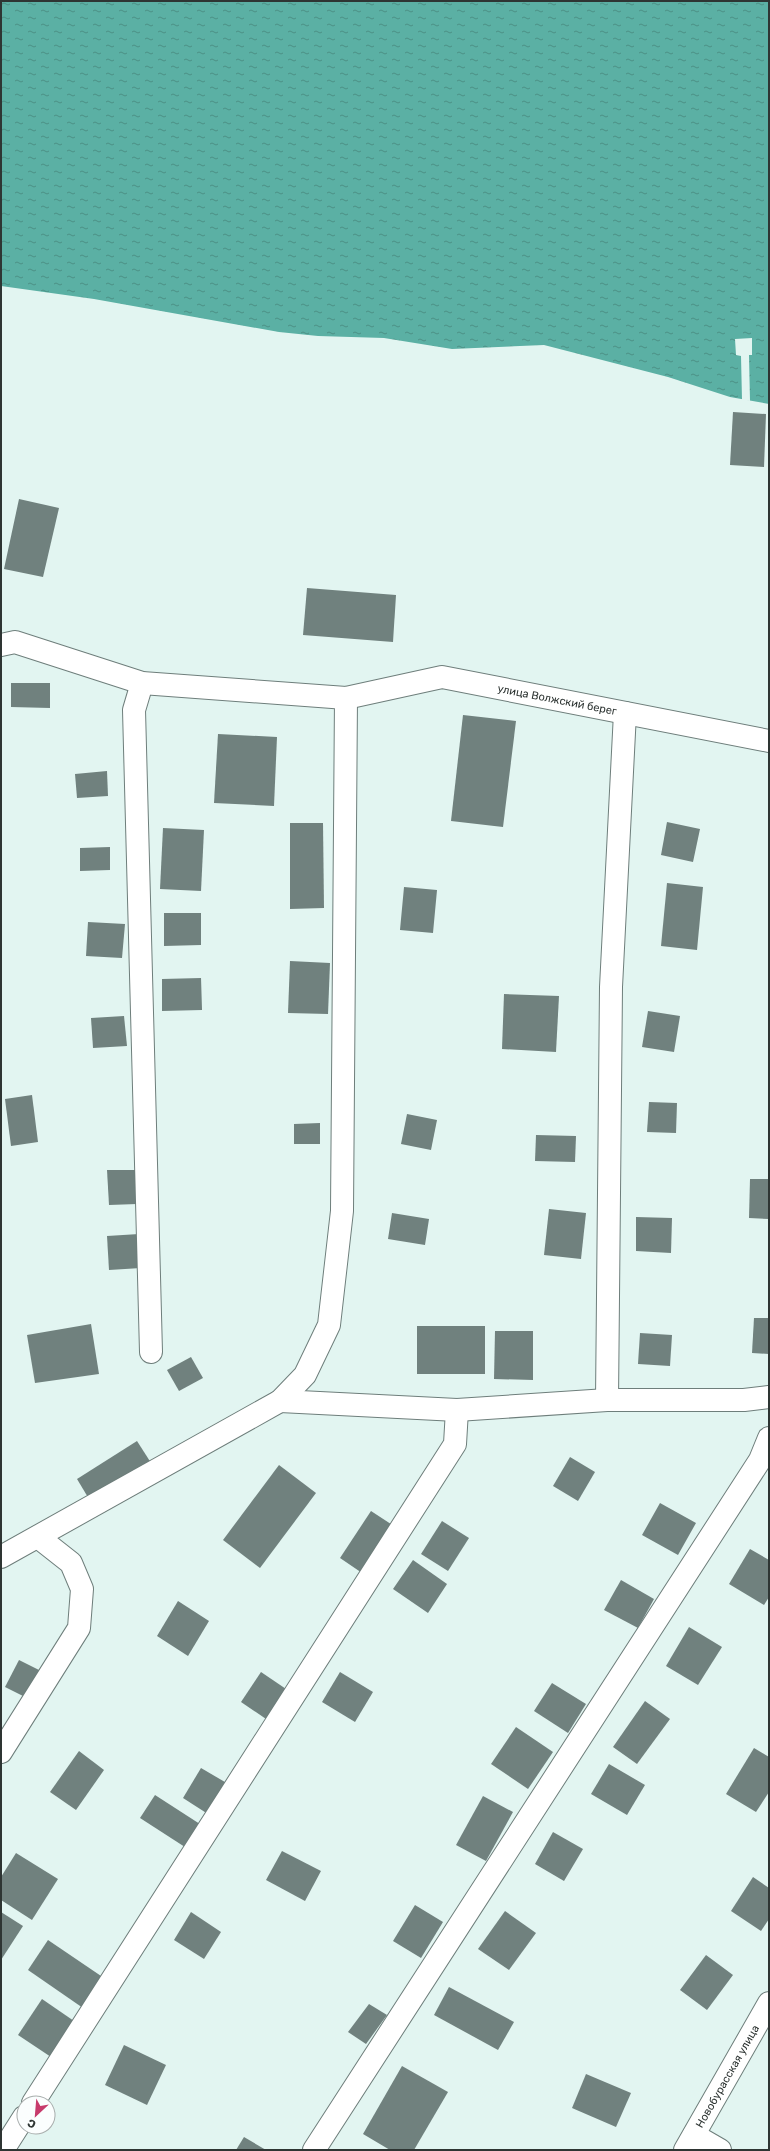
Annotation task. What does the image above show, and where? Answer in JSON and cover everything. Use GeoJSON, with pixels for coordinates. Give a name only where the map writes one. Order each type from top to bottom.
{"type":"FeatureCollection","features":[{"type":"Feature","properties":{"kind":"street","name":"улица Волжский берег"},"geometry":{"type":"LineString","coordinates":[[1,645],[15,642],[142,683],[346,698],[442,677],[769,741]]}},
{"type":"Feature","properties":{"kind":"street"},"geometry":{"type":"LineString","coordinates":[[142,683],[134,710],[151,1352]]}},
{"type":"Feature","properties":{"kind":"street"},"geometry":{"type":"LineString","coordinates":[[1,1557],[280,1401],[305,1376],[329,1325],[342,1211],[346,698]]}},
{"type":"Feature","properties":{"kind":"street"},"geometry":{"type":"LineString","coordinates":[[607,1400],[611,987],[625,713]]}},
{"type":"Feature","properties":{"kind":"street"},"geometry":{"type":"LineString","coordinates":[[280,1401],[457,1410],[607,1400],[744,1400],[769,1397]]}},
{"type":"Feature","properties":{"kind":"street"},"geometry":{"type":"LineString","coordinates":[[38,2095],[455,1444],[457,1410]]}},
{"type":"Feature","properties":{"kind":"street"},"geometry":{"type":"LineString","coordinates":[[314,2150],[760,1460],[769,1438]]}},
{"type":"Feature","properties":{"kind":"street"},"geometry":{"type":"LineString","coordinates":[[1,1752],[79,1628],[82,1589],[71,1563],[38,1537]]}},
{"type":"Feature","properties":{"kind":"street","name":"Новобурасская улица"},"geometry":{"type":"LineString","coordinates":[[689,2143],[769,2003]]}},
{"type":"Feature","properties":{"kind":"street"},"geometry":{"type":"LineString","coordinates":[[3,2150],[16,2130]]}},
{"type":"Feature","properties":{"kind":"street"},"geometry":{"type":"LineString","coordinates":[[689,2143],[720,2150]]}},
{"type":"Feature","properties":{"kind":"water"},"geometry":{"type":"Polygon","coordinates":[[[1,1],[769,1],[769,404],[730,397],[668,377],[544,345],[452,349],[384,338],[318,336],[279,332],[94,299],[1,286],[1,1]]]}},
{"type":"Feature","properties":{"kind":"pier"},"geometry":{"type":"Polygon","coordinates":[[[752,338],[752,355],[749,355],[750,401],[742,400],[741,356],[736,355],[735,339],[752,338]]]}},
{"type":"Feature","properties":{"kind":"building"},"geometry":{"type":"Polygon","coordinates":[[[733,412],[766,414],[764,467],[730,465],[733,412]]]}},
{"type":"Feature","properties":{"kind":"building"},"geometry":{"type":"Polygon","coordinates":[[[19,499],[59,508],[43,577],[4,569],[19,499]]]}},
{"type":"Feature","properties":{"kind":"building"},"geometry":{"type":"Polygon","coordinates":[[[307,588],[396,595],[393,642],[303,635],[307,588]]]}},
{"type":"Feature","properties":{"kind":"building"},"geometry":{"type":"Polygon","coordinates":[[[11,683],[50,683],[50,708],[11,707],[11,683]]]}},
{"type":"Feature","properties":{"kind":"building"},"geometry":{"type":"Polygon","coordinates":[[[463,715],[516,721],[503,827],[451,821],[463,715]]]}},
{"type":"Feature","properties":{"kind":"building"},"geometry":{"type":"Polygon","coordinates":[[[218,734],[277,737],[274,806],[214,803],[218,734]]]}},
{"type":"Feature","properties":{"kind":"building"},"geometry":{"type":"Polygon","coordinates":[[[107,771],[108,796],[77,798],[75,774],[107,771]]]}},
{"type":"Feature","properties":{"kind":"building"},"geometry":{"type":"Polygon","coordinates":[[[667,822],[700,829],[693,862],[661,855],[667,822]]]}},
{"type":"Feature","properties":{"kind":"building"},"geometry":{"type":"Polygon","coordinates":[[[290,823],[323,823],[324,908],[290,909],[290,823]]]}},
{"type":"Feature","properties":{"kind":"building"},"geometry":{"type":"Polygon","coordinates":[[[163,828],[204,830],[201,891],[160,889],[163,828]]]}},
{"type":"Feature","properties":{"kind":"building"},"geometry":{"type":"Polygon","coordinates":[[[110,847],[110,870],[80,871],[80,848],[110,847]]]}},
{"type":"Feature","properties":{"kind":"building"},"geometry":{"type":"Polygon","coordinates":[[[667,883],[703,887],[697,950],[661,946],[667,883]]]}},
{"type":"Feature","properties":{"kind":"building"},"geometry":{"type":"Polygon","coordinates":[[[404,887],[437,890],[433,933],[400,930],[404,887]]]}},
{"type":"Feature","properties":{"kind":"building"},"geometry":{"type":"Polygon","coordinates":[[[164,913],[201,913],[201,945],[164,946],[164,913]]]}},
{"type":"Feature","properties":{"kind":"building"},"geometry":{"type":"Polygon","coordinates":[[[88,922],[125,924],[122,958],[86,956],[88,922]]]}},
{"type":"Feature","properties":{"kind":"building"},"geometry":{"type":"Polygon","coordinates":[[[290,961],[330,963],[328,1014],[288,1013],[290,961]]]}},
{"type":"Feature","properties":{"kind":"building"},"geometry":{"type":"Polygon","coordinates":[[[201,978],[202,1010],[162,1011],[162,979],[201,978]]]}},
{"type":"Feature","properties":{"kind":"building"},"geometry":{"type":"Polygon","coordinates":[[[504,994],[559,996],[556,1052],[502,1049],[504,994]]]}},
{"type":"Feature","properties":{"kind":"building"},"geometry":{"type":"Polygon","coordinates":[[[648,1011],[680,1016],[674,1052],[642,1047],[648,1011]]]}},
{"type":"Feature","properties":{"kind":"building"},"geometry":{"type":"Polygon","coordinates":[[[124,1016],[127,1046],[93,1048],[91,1018],[124,1016]]]}},
{"type":"Feature","properties":{"kind":"building"},"geometry":{"type":"Polygon","coordinates":[[[32,1095],[38,1142],[11,1146],[5,1099],[32,1095]]]}},
{"type":"Feature","properties":{"kind":"building"},"geometry":{"type":"Polygon","coordinates":[[[649,1102],[677,1103],[676,1133],[647,1132],[649,1102]]]}},
{"type":"Feature","properties":{"kind":"building"},"geometry":{"type":"Polygon","coordinates":[[[407,1114],[437,1120],[431,1150],[401,1144],[407,1114]]]}},
{"type":"Feature","properties":{"kind":"building"},"geometry":{"type":"Polygon","coordinates":[[[320,1123],[320,1144],[294,1144],[294,1124],[320,1123]]]}},
{"type":"Feature","properties":{"kind":"building"},"geometry":{"type":"Polygon","coordinates":[[[536,1135],[576,1136],[575,1162],[535,1161],[536,1135]]]}},
{"type":"Feature","properties":{"kind":"building"},"geometry":{"type":"Polygon","coordinates":[[[107,1170],[135,1170],[137,1204],[109,1205],[107,1170]]]}},
{"type":"Feature","properties":{"kind":"building"},"geometry":{"type":"Polygon","coordinates":[[[750,1179],[769,1179],[769,1219],[749,1218],[750,1179]]]}},
{"type":"Feature","properties":{"kind":"building"},"geometry":{"type":"Polygon","coordinates":[[[549,1209],[586,1213],[581,1259],[544,1255],[549,1209]]]}},
{"type":"Feature","properties":{"kind":"building"},"geometry":{"type":"Polygon","coordinates":[[[392,1213],[429,1219],[425,1245],[388,1239],[392,1213]]]}},
{"type":"Feature","properties":{"kind":"building"},"geometry":{"type":"Polygon","coordinates":[[[636,1217],[672,1218],[671,1253],[636,1251],[636,1217]]]}},
{"type":"Feature","properties":{"kind":"building"},"geometry":{"type":"Polygon","coordinates":[[[139,1234],[141,1268],[109,1270],[107,1236],[139,1234]]]}},
{"type":"Feature","properties":{"kind":"building"},"geometry":{"type":"Polygon","coordinates":[[[754,1318],[769,1318],[769,1354],[752,1353],[754,1318]]]}},
{"type":"Feature","properties":{"kind":"building"},"geometry":{"type":"Polygon","coordinates":[[[91,1324],[99,1374],[35,1383],[27,1335],[91,1324]]]}},
{"type":"Feature","properties":{"kind":"building"},"geometry":{"type":"Polygon","coordinates":[[[417,1326],[485,1326],[485,1374],[417,1374],[417,1326]]]}},
{"type":"Feature","properties":{"kind":"building"},"geometry":{"type":"Polygon","coordinates":[[[495,1331],[533,1331],[533,1380],[494,1379],[495,1331]]]}},
{"type":"Feature","properties":{"kind":"building"},"geometry":{"type":"Polygon","coordinates":[[[640,1333],[672,1335],[670,1366],[638,1364],[640,1333]]]}},
{"type":"Feature","properties":{"kind":"building"},"geometry":{"type":"Polygon","coordinates":[[[191,1357],[203,1378],[179,1391],[167,1370],[191,1357]]]}},
{"type":"Feature","properties":{"kind":"building"},"geometry":{"type":"Polygon","coordinates":[[[137,1441],[153,1466],[92,1504],[77,1479],[137,1441]]]}},
{"type":"Feature","properties":{"kind":"building"},"geometry":{"type":"Polygon","coordinates":[[[570,1457],[595,1472],[578,1501],[553,1486],[570,1457]]]}},
{"type":"Feature","properties":{"kind":"building"},"geometry":{"type":"Polygon","coordinates":[[[279,1465],[316,1493],[260,1568],[223,1540],[279,1465]]]}},
{"type":"Feature","properties":{"kind":"building"},"geometry":{"type":"Polygon","coordinates":[[[660,1503],[696,1523],[678,1555],[642,1535],[660,1503]]]}},
{"type":"Feature","properties":{"kind":"building"},"geometry":{"type":"Polygon","coordinates":[[[371,1511],[397,1528],[365,1575],[340,1558],[371,1511]]]}},
{"type":"Feature","properties":{"kind":"building"},"geometry":{"type":"Polygon","coordinates":[[[442,1521],[469,1538],[448,1571],[421,1554],[442,1521]]]}},
{"type":"Feature","properties":{"kind":"building"},"geometry":{"type":"Polygon","coordinates":[[[750,1549],[769,1560],[769,1597],[764,1605],[729,1584],[750,1549]]]}},
{"type":"Feature","properties":{"kind":"building"},"geometry":{"type":"Polygon","coordinates":[[[413,1560],[447,1584],[428,1613],[393,1589],[413,1560]]]}},
{"type":"Feature","properties":{"kind":"building"},"geometry":{"type":"Polygon","coordinates":[[[621,1580],[654,1599],[638,1628],[604,1610],[621,1580]]]}},
{"type":"Feature","properties":{"kind":"building"},"geometry":{"type":"Polygon","coordinates":[[[178,1601],[209,1621],[188,1656],[157,1636],[178,1601]]]}},
{"type":"Feature","properties":{"kind":"building"},"geometry":{"type":"Polygon","coordinates":[[[689,1627],[722,1647],[698,1685],[666,1666],[689,1627]]]}},
{"type":"Feature","properties":{"kind":"building"},"geometry":{"type":"Polygon","coordinates":[[[19,1660],[41,1671],[27,1698],[5,1687],[19,1660]]]}},
{"type":"Feature","properties":{"kind":"building"},"geometry":{"type":"Polygon","coordinates":[[[261,1672],[289,1691],[269,1721],[241,1702],[261,1672]]]}},
{"type":"Feature","properties":{"kind":"building"},"geometry":{"type":"Polygon","coordinates":[[[340,1672],[373,1692],[355,1722],[322,1702],[340,1672]]]}},
{"type":"Feature","properties":{"kind":"building"},"geometry":{"type":"Polygon","coordinates":[[[552,1683],[586,1704],[568,1733],[534,1711],[552,1683]]]}},
{"type":"Feature","properties":{"kind":"building"},"geometry":{"type":"Polygon","coordinates":[[[645,1701],[670,1719],[637,1764],[613,1747],[645,1701]]]}},
{"type":"Feature","properties":{"kind":"building"},"geometry":{"type":"Polygon","coordinates":[[[516,1727],[553,1752],[528,1789],[491,1764],[516,1727]]]}},
{"type":"Feature","properties":{"kind":"building"},"geometry":{"type":"Polygon","coordinates":[[[754,1748],[769,1757],[769,1792],[756,1812],[726,1794],[754,1748]]]}},
{"type":"Feature","properties":{"kind":"building"},"geometry":{"type":"Polygon","coordinates":[[[79,1751],[104,1770],[76,1810],[50,1792],[79,1751]]]}},
{"type":"Feature","properties":{"kind":"building"},"geometry":{"type":"Polygon","coordinates":[[[609,1764],[645,1785],[627,1815],[591,1794],[609,1764]]]}},
{"type":"Feature","properties":{"kind":"building"},"geometry":{"type":"Polygon","coordinates":[[[201,1768],[230,1785],[211,1816],[183,1798],[201,1768]]]}},
{"type":"Feature","properties":{"kind":"building"},"geometry":{"type":"Polygon","coordinates":[[[155,1795],[203,1826],[188,1849],[140,1818],[155,1795]]]}},
{"type":"Feature","properties":{"kind":"building"},"geometry":{"type":"Polygon","coordinates":[[[483,1796],[513,1812],[486,1861],[456,1845],[483,1796]]]}},
{"type":"Feature","properties":{"kind":"building"},"geometry":{"type":"Polygon","coordinates":[[[553,1832],[583,1849],[564,1881],[535,1864],[553,1832]]]}},
{"type":"Feature","properties":{"kind":"building"},"geometry":{"type":"Polygon","coordinates":[[[282,1851],[321,1871],[305,1901],[266,1880],[282,1851]]]}},
{"type":"Feature","properties":{"kind":"building"},"geometry":{"type":"Polygon","coordinates":[[[16,1853],[58,1879],[32,1920],[1,1900],[1,1877],[16,1853]]]}},
{"type":"Feature","properties":{"kind":"building"},"geometry":{"type":"Polygon","coordinates":[[[753,1877],[769,1888],[769,1919],[761,1931],[731,1911],[753,1877]]]}},
{"type":"Feature","properties":{"kind":"building"},"geometry":{"type":"Polygon","coordinates":[[[415,1905],[443,1922],[421,1958],[393,1941],[415,1905]]]}},
{"type":"Feature","properties":{"kind":"building"},"geometry":{"type":"Polygon","coordinates":[[[505,1911],[536,1933],[509,1970],[478,1949],[505,1911]]]}},
{"type":"Feature","properties":{"kind":"building"},"geometry":{"type":"Polygon","coordinates":[[[1,1912],[23,1926],[1,1960],[1,1912]]]}},
{"type":"Feature","properties":{"kind":"building"},"geometry":{"type":"Polygon","coordinates":[[[191,1912],[221,1932],[204,1959],[174,1940],[191,1912]]]}},
{"type":"Feature","properties":{"kind":"building"},"geometry":{"type":"Polygon","coordinates":[[[48,1940],[104,1978],[83,2008],[28,1970],[48,1940]]]}},
{"type":"Feature","properties":{"kind":"building"},"geometry":{"type":"Polygon","coordinates":[[[706,1955],[733,1975],[707,2010],[680,1990],[706,1955]]]}},
{"type":"Feature","properties":{"kind":"building"},"geometry":{"type":"Polygon","coordinates":[[[449,1987],[514,2022],[498,2050],[434,2015],[449,1987]]]}},
{"type":"Feature","properties":{"kind":"building"},"geometry":{"type":"Polygon","coordinates":[[[42,1999],[74,2021],[51,2057],[18,2035],[42,1999]]]}},
{"type":"Feature","properties":{"kind":"building"},"geometry":{"type":"Polygon","coordinates":[[[369,2004],[387,2015],[366,2044],[348,2032],[369,2004]]]}},
{"type":"Feature","properties":{"kind":"building"},"geometry":{"type":"Polygon","coordinates":[[[124,2045],[166,2065],[147,2105],[105,2085],[124,2045]]]}},
{"type":"Feature","properties":{"kind":"building"},"geometry":{"type":"Polygon","coordinates":[[[402,2066],[448,2092],[414,2150],[390,2150],[363,2134],[402,2066]]]}},
{"type":"Feature","properties":{"kind":"building"},"geometry":{"type":"Polygon","coordinates":[[[586,2074],[631,2093],[616,2127],[572,2108],[586,2074]]]}},
{"type":"Feature","properties":{"kind":"building"},"geometry":{"type":"Polygon","coordinates":[[[244,2137],[266,2150],[236,2150],[244,2137]]]}}]}
